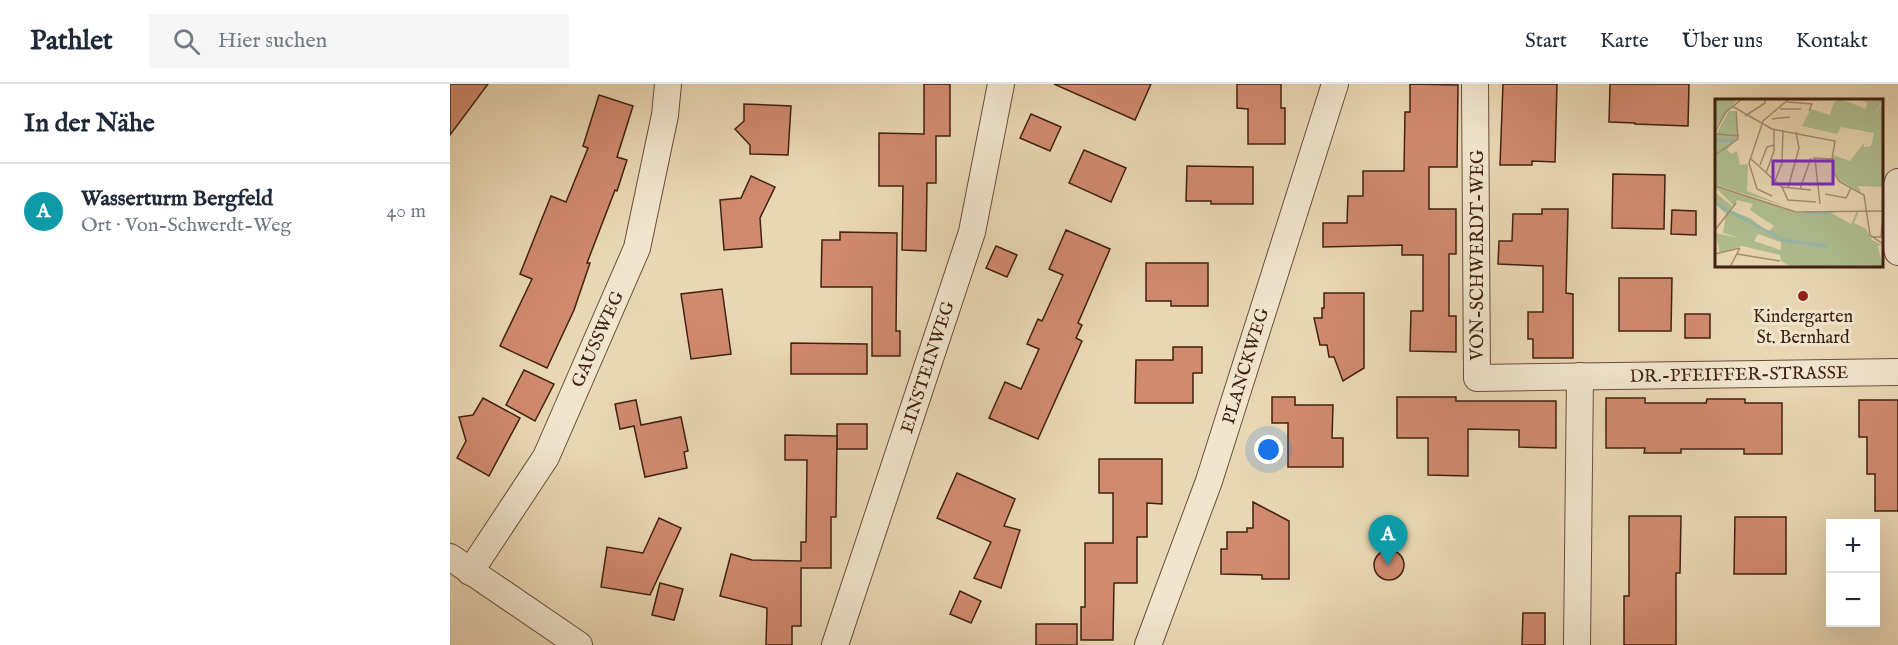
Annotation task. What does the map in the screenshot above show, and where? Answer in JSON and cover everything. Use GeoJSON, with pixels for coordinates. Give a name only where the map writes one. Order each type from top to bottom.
{"type":"FeatureCollection","features":[{"type":"Feature","properties":{"kind":"street","name":"GAUSSWEG"},"geometry":{"type":"LineString","coordinates":[[460,565],[546,457],[637,248],[665,115],[668,84]]}},
{"type":"Feature","properties":{"kind":"street","name":"EINSTEINWEG"},"geometry":{"type":"LineString","coordinates":[[835,645],[972,232],[1001,84]]}},
{"type":"Feature","properties":{"kind":"street","name":"PLANCKWEG"},"geometry":{"type":"LineString","coordinates":[[1148,645],[1209,481],[1335,84]]}},
{"type":"Feature","properties":{"kind":"street","name":"VON-SCHWERDT-WEG"},"geometry":{"type":"LineString","coordinates":[[1475,84],[1477,378],[1580,376]]}},
{"type":"Feature","properties":{"kind":"street"},"geometry":{"type":"LineString","coordinates":[[1898,182],[1891,202],[1893,234],[1898,252]]}},
{"type":"Feature","properties":{"kind":"street","name":"DR.-PFEIFFER-STRASSE"},"geometry":{"type":"LineString","coordinates":[[1580,376],[1898,372]]}},
{"type":"Feature","properties":{"kind":"street"},"geometry":{"type":"LineString","coordinates":[[1577,645],[1580,376]]}},
{"type":"Feature","properties":{"kind":"street"},"geometry":{"type":"LineString","coordinates":[[460,565],[579,645]]}},
{"type":"Feature","properties":{"kind":"building"},"geometry":{"type":"Polygon","coordinates":[[[450,84],[488,84],[450,135],[450,84]]]}},
{"type":"Feature","properties":{"kind":"building"},"geometry":{"type":"Polygon","coordinates":[[[924,84],[950,84],[950,136],[936,136],[936,183],[927,183],[926,251],[902,250],[903,186],[879,186],[879,133],[924,134],[924,84]]]}},
{"type":"Feature","properties":{"kind":"building"},"geometry":{"type":"Polygon","coordinates":[[[1054,84],[1151,84],[1135,120],[1054,84]]]}},
{"type":"Feature","properties":{"kind":"building"},"geometry":{"type":"Polygon","coordinates":[[[1237,84],[1281,84],[1281,108],[1285,108],[1285,144],[1248,144],[1248,109],[1237,108],[1237,84]]]}},
{"type":"Feature","properties":{"kind":"building"},"geometry":{"type":"Polygon","coordinates":[[[1410,84],[1458,85],[1457,167],[1429,167],[1429,209],[1456,209],[1456,254],[1449,254],[1449,316],[1456,316],[1456,352],[1410,351],[1411,311],[1423,311],[1423,255],[1402,255],[1402,245],[1323,247],[1323,223],[1347,223],[1348,196],[1363,196],[1363,171],[1404,171],[1405,112],[1410,112],[1410,84]]]}},
{"type":"Feature","properties":{"kind":"building"},"geometry":{"type":"Polygon","coordinates":[[[1503,84],[1557,84],[1555,162],[1532,161],[1532,165],[1500,165],[1503,84]]]}},
{"type":"Feature","properties":{"kind":"building"},"geometry":{"type":"Polygon","coordinates":[[[1610,84],[1689,84],[1688,126],[1609,122],[1610,84]]]}},
{"type":"Feature","properties":{"kind":"building"},"geometry":{"type":"Polygon","coordinates":[[[599,95],[633,106],[617,157],[627,160],[617,191],[615,190],[587,263],[590,263],[574,310],[547,368],[500,346],[532,279],[520,274],[551,196],[566,202],[588,148],[583,146],[599,95]]]}},
{"type":"Feature","properties":{"kind":"building"},"geometry":{"type":"Polygon","coordinates":[[[744,104],[791,106],[788,155],[750,154],[750,145],[735,129],[744,121],[744,104]]]}},
{"type":"Feature","properties":{"kind":"building"},"geometry":{"type":"Polygon","coordinates":[[[1031,114],[1061,127],[1050,151],[1020,138],[1031,114]]]}},
{"type":"Feature","properties":{"kind":"building"},"geometry":{"type":"Polygon","coordinates":[[[1084,150],[1126,168],[1111,202],[1069,183],[1084,150]]]}},
{"type":"Feature","properties":{"kind":"building"},"geometry":{"type":"Polygon","coordinates":[[[1187,166],[1253,167],[1253,204],[1211,204],[1211,201],[1186,201],[1187,166]]]}},
{"type":"Feature","properties":{"kind":"building"},"geometry":{"type":"Polygon","coordinates":[[[1613,174],[1665,175],[1664,229],[1612,228],[1613,174]]]}},
{"type":"Feature","properties":{"kind":"building"},"geometry":{"type":"Polygon","coordinates":[[[751,176],[775,187],[760,218],[762,247],[724,250],[720,200],[741,198],[751,176]]]}},
{"type":"Feature","properties":{"kind":"building"},"geometry":{"type":"Polygon","coordinates":[[[1542,209],[1568,209],[1566,293],[1573,294],[1573,358],[1533,358],[1533,339],[1528,339],[1528,312],[1543,312],[1543,266],[1498,264],[1499,241],[1512,241],[1513,214],[1542,214],[1542,209]]]}},
{"type":"Feature","properties":{"kind":"building"},"geometry":{"type":"Polygon","coordinates":[[[1672,210],[1696,211],[1696,235],[1671,234],[1672,210]]]}},
{"type":"Feature","properties":{"kind":"building"},"geometry":{"type":"Polygon","coordinates":[[[1066,230],[1110,249],[1078,323],[1082,325],[1076,338],[1082,341],[1038,439],[989,418],[1005,382],[1021,389],[1039,349],[1027,344],[1038,319],[1042,321],[1063,275],[1049,269],[1066,230]]]}},
{"type":"Feature","properties":{"kind":"building"},"geometry":{"type":"Polygon","coordinates":[[[840,232],[897,233],[896,331],[900,331],[900,356],[872,356],[872,287],[821,287],[822,240],[840,240],[840,232]]]}},
{"type":"Feature","properties":{"kind":"building"},"geometry":{"type":"Polygon","coordinates":[[[996,246],[1017,255],[1007,277],[986,268],[996,246]]]}},
{"type":"Feature","properties":{"kind":"building"},"geometry":{"type":"Polygon","coordinates":[[[1146,263],[1208,263],[1208,306],[1171,306],[1171,301],[1146,301],[1146,263]]]}},
{"type":"Feature","properties":{"kind":"building"},"geometry":{"type":"Polygon","coordinates":[[[1619,278],[1672,278],[1671,331],[1619,331],[1619,278]]]}},
{"type":"Feature","properties":{"kind":"building"},"geometry":{"type":"Polygon","coordinates":[[[722,289],[731,354],[691,359],[681,294],[722,289]]]}},
{"type":"Feature","properties":{"kind":"building"},"geometry":{"type":"Polygon","coordinates":[[[1324,293],[1364,293],[1364,368],[1343,381],[1334,357],[1329,357],[1327,345],[1320,345],[1314,318],[1322,318],[1324,293]]]}},
{"type":"Feature","properties":{"kind":"building"},"geometry":{"type":"Polygon","coordinates":[[[1685,314],[1710,314],[1710,338],[1685,338],[1685,314]]]}},
{"type":"Feature","properties":{"kind":"building"},"geometry":{"type":"Polygon","coordinates":[[[791,343],[867,344],[867,374],[791,374],[791,343]]]}},
{"type":"Feature","properties":{"kind":"building"},"geometry":{"type":"Polygon","coordinates":[[[1173,347],[1202,347],[1202,373],[1193,373],[1193,403],[1135,403],[1136,360],[1173,360],[1173,347]]]}},
{"type":"Feature","properties":{"kind":"building"},"geometry":{"type":"Polygon","coordinates":[[[524,370],[554,384],[535,421],[506,405],[524,370]]]}},
{"type":"Feature","properties":{"kind":"building"},"geometry":{"type":"Polygon","coordinates":[[[1272,397],[1295,397],[1295,405],[1333,405],[1332,438],[1343,438],[1343,467],[1288,467],[1288,423],[1272,423],[1272,397]]]}},
{"type":"Feature","properties":{"kind":"building"},"geometry":{"type":"Polygon","coordinates":[[[1397,397],[1456,397],[1456,401],[1556,401],[1556,448],[1519,447],[1519,430],[1468,429],[1468,476],[1428,475],[1428,438],[1397,438],[1397,397]]]}},
{"type":"Feature","properties":{"kind":"building"},"geometry":{"type":"Polygon","coordinates":[[[483,398],[520,418],[489,476],[457,458],[466,441],[459,417],[473,415],[483,398]]]}},
{"type":"Feature","properties":{"kind":"building"},"geometry":{"type":"Polygon","coordinates":[[[1606,398],[1645,398],[1645,403],[1706,403],[1707,399],[1745,399],[1745,403],[1782,403],[1782,454],[1744,454],[1744,449],[1681,449],[1681,453],[1644,453],[1645,448],[1606,448],[1606,398]]]}},
{"type":"Feature","properties":{"kind":"building"},"geometry":{"type":"Polygon","coordinates":[[[636,400],[641,425],[681,417],[688,451],[684,452],[687,468],[645,477],[634,426],[620,429],[615,404],[636,400]]]}},
{"type":"Feature","properties":{"kind":"building"},"geometry":{"type":"Polygon","coordinates":[[[1859,400],[1898,400],[1898,511],[1875,511],[1875,474],[1867,474],[1867,437],[1859,437],[1859,400]]]}},
{"type":"Feature","properties":{"kind":"building"},"geometry":{"type":"Polygon","coordinates":[[[837,424],[867,424],[867,449],[837,449],[837,424]]]}},
{"type":"Feature","properties":{"kind":"building"},"geometry":{"type":"Polygon","coordinates":[[[785,435],[837,436],[836,517],[831,517],[831,568],[801,568],[801,626],[792,626],[792,645],[766,645],[767,608],[720,596],[731,554],[752,560],[801,561],[801,542],[806,542],[807,460],[785,460],[785,435]]]}},
{"type":"Feature","properties":{"kind":"building"},"geometry":{"type":"Polygon","coordinates":[[[1099,459],[1162,459],[1162,504],[1147,503],[1147,537],[1137,537],[1137,583],[1114,583],[1113,640],[1081,640],[1081,607],[1085,607],[1085,543],[1113,543],[1113,493],[1099,493],[1099,459]]]}},
{"type":"Feature","properties":{"kind":"building"},"geometry":{"type":"Polygon","coordinates":[[[957,473],[1015,499],[1004,526],[1020,530],[1001,588],[974,578],[991,542],[937,518],[957,473]]]}},
{"type":"Feature","properties":{"kind":"building"},"geometry":{"type":"Polygon","coordinates":[[[1253,502],[1289,521],[1289,579],[1262,579],[1262,575],[1221,574],[1221,549],[1227,549],[1227,532],[1247,532],[1247,528],[1253,528],[1253,502]]]}},
{"type":"Feature","properties":{"kind":"building"},"geometry":{"type":"Polygon","coordinates":[[[1629,516],[1681,516],[1680,573],[1676,573],[1676,645],[1624,645],[1624,596],[1629,596],[1629,516]]]}},
{"type":"Feature","properties":{"kind":"building"},"geometry":{"type":"Polygon","coordinates":[[[1735,517],[1786,517],[1786,574],[1734,574],[1735,517]]]}},
{"type":"Feature","properties":{"kind":"building"},"geometry":{"type":"Polygon","coordinates":[[[659,518],[681,528],[650,595],[601,587],[607,547],[643,553],[659,518]]]}},
{"type":"Feature","properties":{"kind":"building"},"geometry":{"type":"Polygon","coordinates":[[[1389,550],[1400,554],[1404,565],[1400,576],[1389,580],[1378,576],[1374,565],[1378,554],[1389,550]]]}},
{"type":"Feature","properties":{"kind":"building"},"geometry":{"type":"Polygon","coordinates":[[[660,583],[683,589],[674,620],[652,615],[660,583]]]}},
{"type":"Feature","properties":{"kind":"building"},"geometry":{"type":"Polygon","coordinates":[[[960,591],[981,601],[971,623],[950,614],[960,591]]]}},
{"type":"Feature","properties":{"kind":"building"},"geometry":{"type":"Polygon","coordinates":[[[1523,613],[1545,613],[1545,645],[1522,645],[1523,613]]]}},
{"type":"Feature","properties":{"kind":"building"},"geometry":{"type":"Polygon","coordinates":[[[1036,624],[1077,624],[1077,645],[1036,645],[1036,624]]]}},
{"type":"Feature","properties":{"kind":"place","name":"Kindergarten St. Bernhard"},"geometry":{"type":"Point","coordinates":[1803,296]}},
{"type":"Feature","properties":{"kind":"place","name":"Wasserturm Bergfeld"},"geometry":{"type":"Point","coordinates":[1388,565]}}]}
